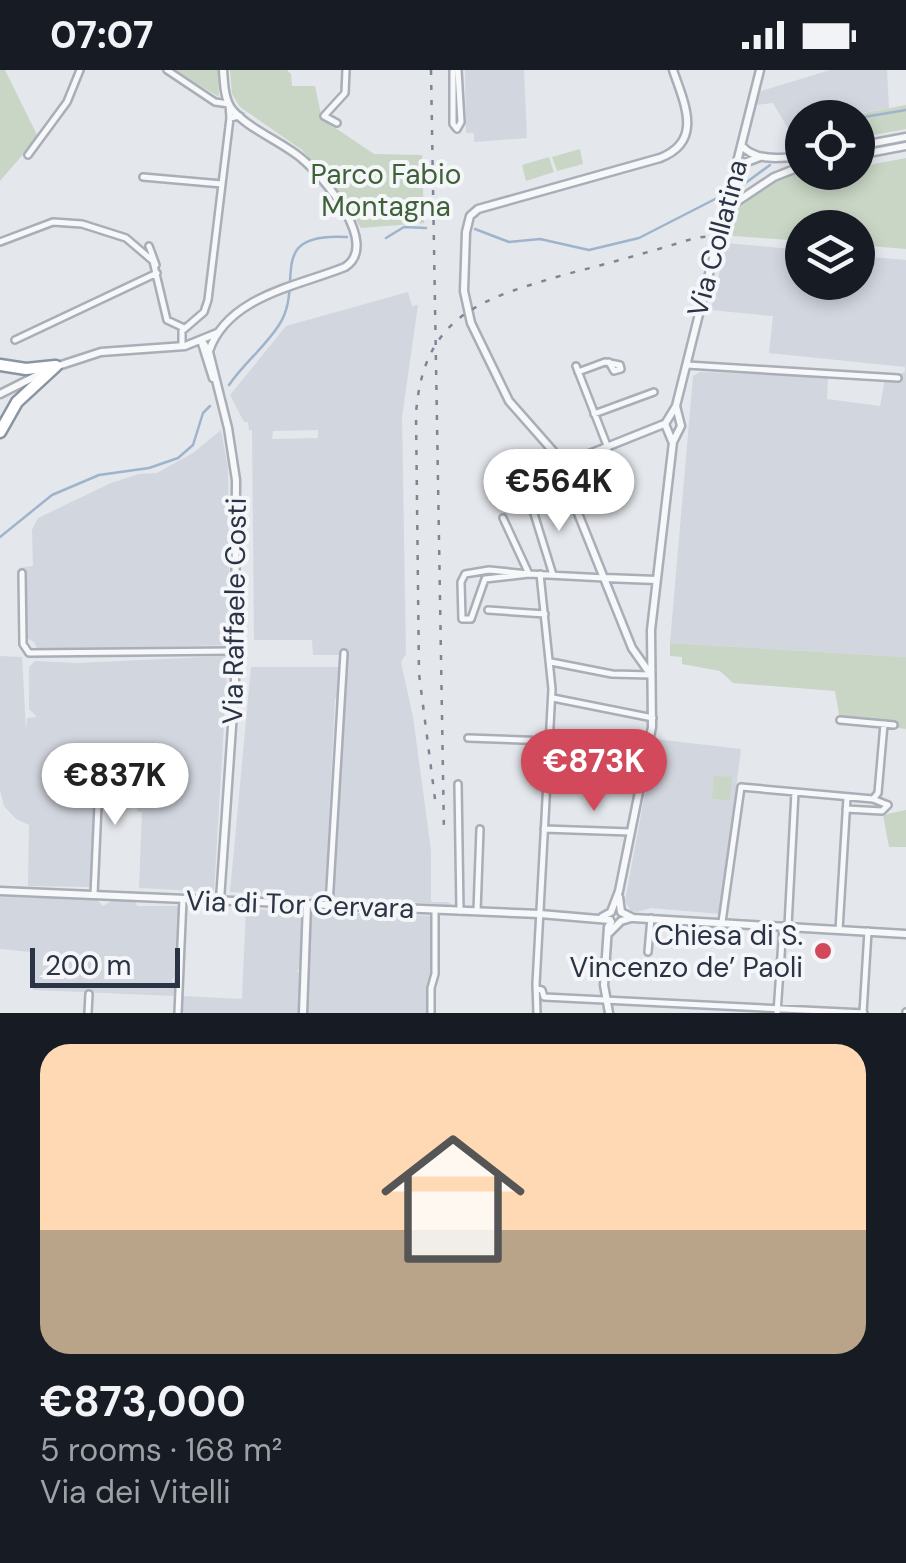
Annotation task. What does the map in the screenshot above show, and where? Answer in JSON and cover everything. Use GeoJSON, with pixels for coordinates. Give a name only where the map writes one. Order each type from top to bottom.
{"type":"FeatureCollection","features":[{"type":"Feature","properties":{"kind":"highway"},"geometry":{"type":"LineString","coordinates":[[0,365],[31,369],[56,366]]}},
{"type":"Feature","properties":{"kind":"highway"},"geometry":{"type":"LineString","coordinates":[[0,432],[18,402],[56,366]]}},
{"type":"Feature","properties":{"kind":"street"},"geometry":{"type":"LineString","coordinates":[[28,155],[67,102],[80,70]]}},
{"type":"Feature","properties":{"kind":"street"},"geometry":{"type":"LineString","coordinates":[[149,246],[166,319],[184,346],[207,355],[220,331],[240,308],[348,265],[358,249],[354,228],[302,158],[240,116],[229,104],[215,102],[167,70]]}},
{"type":"Feature","properties":{"kind":"street"},"geometry":{"type":"LineString","coordinates":[[180,336],[204,312],[208,300],[230,118],[223,70]]}},
{"type":"Feature","properties":{"kind":"street"},"geometry":{"type":"LineString","coordinates":[[336,124],[324,116],[345,92],[346,70]]}},
{"type":"Feature","properties":{"kind":"street"},"geometry":{"type":"LineString","coordinates":[[455,70],[459,129],[453,124],[455,70]]}},
{"type":"Feature","properties":{"kind":"street"},"geometry":{"type":"LineString","coordinates":[[651,675],[632,648],[560,466],[548,444],[509,401],[467,309],[466,232],[472,213],[676,151],[685,139],[688,123],[673,70]]}},
{"type":"Feature","properties":{"kind":"street","name":"Via Collatina"},"geometry":{"type":"LineString","coordinates":[[671,426],[760,70]]}},
{"type":"Feature","properties":{"kind":"street"},"geometry":{"type":"LineString","coordinates":[[230,118],[240,116]]}},
{"type":"Feature","properties":{"kind":"street"},"geometry":{"type":"LineString","coordinates":[[875,143],[906,137]]}},
{"type":"Feature","properties":{"kind":"street"},"geometry":{"type":"LineString","coordinates":[[742,145],[748,153],[761,157]]}},
{"type":"Feature","properties":{"kind":"street"},"geometry":{"type":"LineString","coordinates":[[875,152],[906,146]]}},
{"type":"Feature","properties":{"kind":"street"},"geometry":{"type":"LineString","coordinates":[[736,166],[761,157],[785,156]]}},
{"type":"Feature","properties":{"kind":"street"},"geometry":{"type":"LineString","coordinates":[[725,210],[785,173]]}},
{"type":"Feature","properties":{"kind":"street"},"geometry":{"type":"LineString","coordinates":[[143,177],[222,184]]}},
{"type":"Feature","properties":{"kind":"street"},"geometry":{"type":"LineString","coordinates":[[0,242],[49,222],[82,224],[126,238],[148,254],[156,270]]}},
{"type":"Feature","properties":{"kind":"street"},"geometry":{"type":"LineString","coordinates":[[15,340],[156,270]]}},
{"type":"Feature","properties":{"kind":"street"},"geometry":{"type":"LineString","coordinates":[[173,326],[184,328]]}},
{"type":"Feature","properties":{"kind":"street"},"geometry":{"type":"LineString","coordinates":[[0,394],[56,366],[101,352],[184,346],[220,331]]}},
{"type":"Feature","properties":{"kind":"street","name":"Via Raffaele Costi"},"geometry":{"type":"LineString","coordinates":[[202,341],[230,436],[235,471],[236,651],[230,798],[220,900]]}},
{"type":"Feature","properties":{"kind":"street"},"geometry":{"type":"LineString","coordinates":[[608,448],[577,369],[609,362]]}},
{"type":"Feature","properties":{"kind":"street"},"geometry":{"type":"LineString","coordinates":[[684,364],[898,378]]}},
{"type":"Feature","properties":{"kind":"street"},"geometry":{"type":"LineString","coordinates":[[594,414],[654,392]]}},
{"type":"Feature","properties":{"kind":"street"},"geometry":{"type":"LineString","coordinates":[[560,466],[671,426],[673,442],[650,642],[653,718],[616,917],[608,934],[604,980],[609,1013]]}},
{"type":"Feature","properties":{"kind":"street"},"geometry":{"type":"LineString","coordinates":[[531,504],[553,575]]}},
{"type":"Feature","properties":{"kind":"street"},"geometry":{"type":"LineString","coordinates":[[503,518],[529,574]]}},
{"type":"Feature","properties":{"kind":"street"},"geometry":{"type":"LineString","coordinates":[[529,574],[494,570],[466,574],[461,582],[463,620],[471,620],[484,579],[540,574],[656,580]]}},
{"type":"Feature","properties":{"kind":"street"},"geometry":{"type":"LineString","coordinates":[[22,573],[23,644],[29,652],[236,651]]}},
{"type":"Feature","properties":{"kind":"street"},"geometry":{"type":"LineString","coordinates":[[537,1009],[552,698],[540,574]]}},
{"type":"Feature","properties":{"kind":"street"},"geometry":{"type":"LineString","coordinates":[[488,610],[545,614]]}},
{"type":"Feature","properties":{"kind":"street"},"geometry":{"type":"LineString","coordinates":[[329,905],[344,653]]}},
{"type":"Feature","properties":{"kind":"street"},"geometry":{"type":"LineString","coordinates":[[551,662],[608,674],[651,675]]}},
{"type":"Feature","properties":{"kind":"street"},"geometry":{"type":"LineString","coordinates":[[552,698],[653,718]]}},
{"type":"Feature","properties":{"kind":"street"},"geometry":{"type":"LineString","coordinates":[[840,720],[894,726]]}},
{"type":"Feature","properties":{"kind":"street"},"geometry":{"type":"LineString","coordinates":[[873,799],[878,793],[884,724]]}},
{"type":"Feature","properties":{"kind":"street"},"geometry":{"type":"LineString","coordinates":[[468,738],[550,742]]}},
{"type":"Feature","properties":{"kind":"street"},"geometry":{"type":"LineString","coordinates":[[94,895],[100,760]]}},
{"type":"Feature","properties":{"kind":"street"},"geometry":{"type":"LineString","coordinates":[[458,784],[460,911]]}},
{"type":"Feature","properties":{"kind":"street"},"geometry":{"type":"LineString","coordinates":[[722,922],[741,787],[873,799],[888,805],[882,812],[846,809]]}},
{"type":"Feature","properties":{"kind":"street"},"geometry":{"type":"LineString","coordinates":[[777,1011],[796,792]]}},
{"type":"Feature","properties":{"kind":"street"},"geometry":{"type":"LineString","coordinates":[[839,930],[847,797]]}},
{"type":"Feature","properties":{"kind":"street"},"geometry":{"type":"LineString","coordinates":[[477,912],[480,829]]}},
{"type":"Feature","properties":{"kind":"street"},"geometry":{"type":"LineString","coordinates":[[544,829],[630,832]]}},
{"type":"Feature","properties":{"kind":"street","name":"Via di Tor Cervara"},"geometry":{"type":"LineString","coordinates":[[0,891],[616,917]]}},
{"type":"Feature","properties":{"kind":"street"},"geometry":{"type":"LineString","coordinates":[[178,1013],[183,899]]}},
{"type":"Feature","properties":{"kind":"street"},"geometry":{"type":"LineString","coordinates":[[303,1013],[307,904]]}},
{"type":"Feature","properties":{"kind":"street"},"geometry":{"type":"LineString","coordinates":[[431,1013],[435,910]]}},
{"type":"Feature","properties":{"kind":"street"},"geometry":{"type":"LineString","coordinates":[[616,917],[906,934]]}},
{"type":"Feature","properties":{"kind":"street"},"geometry":{"type":"LineString","coordinates":[[648,952],[651,918]]}},
{"type":"Feature","properties":{"kind":"street"},"geometry":{"type":"LineString","coordinates":[[546,997],[714,1009],[864,1013],[868,932]]}},
{"type":"Feature","properties":{"kind":"street"},"geometry":{"type":"LineString","coordinates":[[536,986],[546,997]]}},
{"type":"Feature","properties":{"kind":"street"},"geometry":{"type":"LineString","coordinates":[[88,1013],[89,994]]}},
{"type":"Feature","properties":{"kind":"street"},"geometry":{"type":"LineString","coordinates":[[537,1009],[546,997]]}},
{"type":"Feature","properties":{"kind":"shaded area"},"geometry":{"type":"Polygon","coordinates":[[[465,70],[524,70],[527,138],[474,142],[474,133],[466,133],[465,70]]]}},
{"type":"Feature","properties":{"kind":"shaded area"},"geometry":{"type":"Polygon","coordinates":[[[830,70],[887,70],[889,108],[875,111],[875,100],[785,100],[785,123],[773,103],[756,105],[758,92],[830,70]]]}},
{"type":"Feature","properties":{"kind":"shaded area"},"geometry":{"type":"Polygon","coordinates":[[[726,243],[785,248],[785,300],[875,300],[875,257],[906,260],[906,657],[670,643],[693,376],[700,372],[828,376],[827,399],[880,406],[885,379],[898,382],[899,374],[905,372],[905,367],[769,353],[773,316],[711,310],[726,243]]]}},
{"type":"Feature","properties":{"kind":"shaded area"},"geometry":{"type":"Polygon","coordinates":[[[408,292],[412,306],[418,305],[402,417],[406,654],[401,662],[413,717],[431,850],[431,900],[453,905],[333,897],[345,655],[313,655],[312,640],[254,640],[252,430],[230,395],[286,326],[408,292]],[[318,430],[273,431],[272,439],[318,438],[318,430]]]}},
{"type":"Feature","properties":{"kind":"shaded area"},"geometry":{"type":"Polygon","coordinates":[[[221,430],[228,467],[230,645],[38,650],[34,642],[21,635],[19,568],[33,566],[32,530],[38,518],[111,483],[157,473],[193,453],[221,430]]]}},
{"type":"Feature","properties":{"kind":"shaded area"},"geometry":{"type":"Polygon","coordinates":[[[0,656],[22,657],[26,730],[27,718],[37,717],[29,709],[29,667],[35,661],[77,663],[228,656],[214,892],[139,888],[142,812],[137,811],[138,771],[103,769],[100,765],[96,766],[91,887],[28,886],[29,825],[16,819],[4,806],[0,790],[0,656]]]}},
{"type":"Feature","properties":{"kind":"shaded area"},"geometry":{"type":"Polygon","coordinates":[[[251,667],[341,667],[339,696],[335,699],[325,897],[230,892],[251,667]]]}},
{"type":"Feature","properties":{"kind":"shaded area"},"geometry":{"type":"Polygon","coordinates":[[[655,739],[741,749],[720,914],[651,908],[637,912],[631,911],[625,901],[655,739]]]}},
{"type":"Feature","properties":{"kind":"shaded area"},"geometry":{"type":"Polygon","coordinates":[[[0,897],[96,899],[103,906],[113,900],[135,901],[137,906],[179,906],[176,972],[172,981],[177,985],[176,996],[33,990],[31,952],[0,949],[0,897]]]}},
{"type":"Feature","properties":{"kind":"shaded area"},"geometry":{"type":"Polygon","coordinates":[[[246,909],[303,911],[301,967],[297,971],[299,1013],[180,1013],[182,996],[242,999],[246,909]]]}},
{"type":"Feature","properties":{"kind":"shaded area"},"geometry":{"type":"Polygon","coordinates":[[[311,911],[432,916],[433,973],[428,986],[428,1013],[306,1013],[311,911]]]}},
{"type":"Feature","properties":{"kind":"green space"},"geometry":{"type":"Polygon","coordinates":[[[0,70],[5,70],[38,137],[0,181],[0,70]]]}},
{"type":"Feature","properties":{"kind":"green space"},"geometry":{"type":"Polygon","coordinates":[[[174,70],[218,70],[219,97],[174,70]]]}},
{"type":"Feature","properties":{"kind":"green space","name":"Parco Fabio Montagna"},"geometry":{"type":"Polygon","coordinates":[[[230,70],[287,70],[292,86],[315,86],[322,119],[374,154],[422,155],[424,223],[361,228],[333,184],[302,150],[240,107],[232,94],[230,70]]]}},
{"type":"Feature","properties":{"kind":"green space"},"geometry":{"type":"Polygon","coordinates":[[[906,105],[906,129],[875,135],[875,111],[906,105]]]}},
{"type":"Feature","properties":{"kind":"green space"},"geometry":{"type":"Polygon","coordinates":[[[580,149],[583,164],[557,171],[552,157],[580,149]]]}},
{"type":"Feature","properties":{"kind":"green space"},"geometry":{"type":"Polygon","coordinates":[[[549,157],[554,172],[526,181],[522,165],[549,157]]]}},
{"type":"Feature","properties":{"kind":"green space"},"geometry":{"type":"Polygon","coordinates":[[[906,158],[906,249],[875,246],[875,210],[785,210],[785,240],[720,235],[732,211],[785,175],[785,190],[875,190],[875,164],[906,158]]]}},
{"type":"Feature","properties":{"kind":"green space"},"geometry":{"type":"Polygon","coordinates":[[[670,643],[906,657],[906,729],[840,720],[835,691],[733,683],[720,671],[682,664],[682,657],[670,656],[670,643]]]}},
{"type":"Feature","properties":{"kind":"green space"},"geometry":{"type":"Polygon","coordinates":[[[714,776],[732,777],[730,800],[712,799],[714,776]]]}},
{"type":"Feature","properties":{"kind":"green space"},"geometry":{"type":"Polygon","coordinates":[[[906,810],[906,847],[889,847],[883,815],[906,810]]]}},
{"type":"Feature","properties":{"kind":"waterway"},"geometry":{"type":"LineString","coordinates":[[875,115],[906,110]]}},
{"type":"Feature","properties":{"kind":"waterway"},"geometry":{"type":"LineString","coordinates":[[740,187],[770,165]]}},
{"type":"Feature","properties":{"kind":"waterway"},"geometry":{"type":"LineString","coordinates":[[475,229],[509,242],[540,239],[589,250],[639,238],[721,196]]}},
{"type":"Feature","properties":{"kind":"waterway"},"geometry":{"type":"LineString","coordinates":[[386,238],[404,227],[426,228]]}},
{"type":"Feature","properties":{"kind":"waterway"},"geometry":{"type":"LineString","coordinates":[[229,385],[279,325],[286,309],[296,252],[305,243],[321,238],[347,237]]}},
{"type":"Feature","properties":{"kind":"waterway"},"geometry":{"type":"LineString","coordinates":[[0,537],[52,495],[99,475],[149,468],[178,458],[193,445],[203,413],[210,406]]}},
{"type":"Feature","properties":{"kind":"railway"},"geometry":{"type":"LineString","coordinates":[[431,70],[444,833]]}},
{"type":"Feature","properties":{"kind":"railway"},"geometry":{"type":"LineString","coordinates":[[435,799],[419,674],[416,414],[421,380],[431,353],[445,332],[485,302],[567,274],[695,238],[720,235]]}},
{"type":"Feature","properties":{"kind":"place","name":"Chiesa di S. Vincenzo de’ Paoli"},"geometry":{"type":"Point","coordinates":[823,951]}}]}
